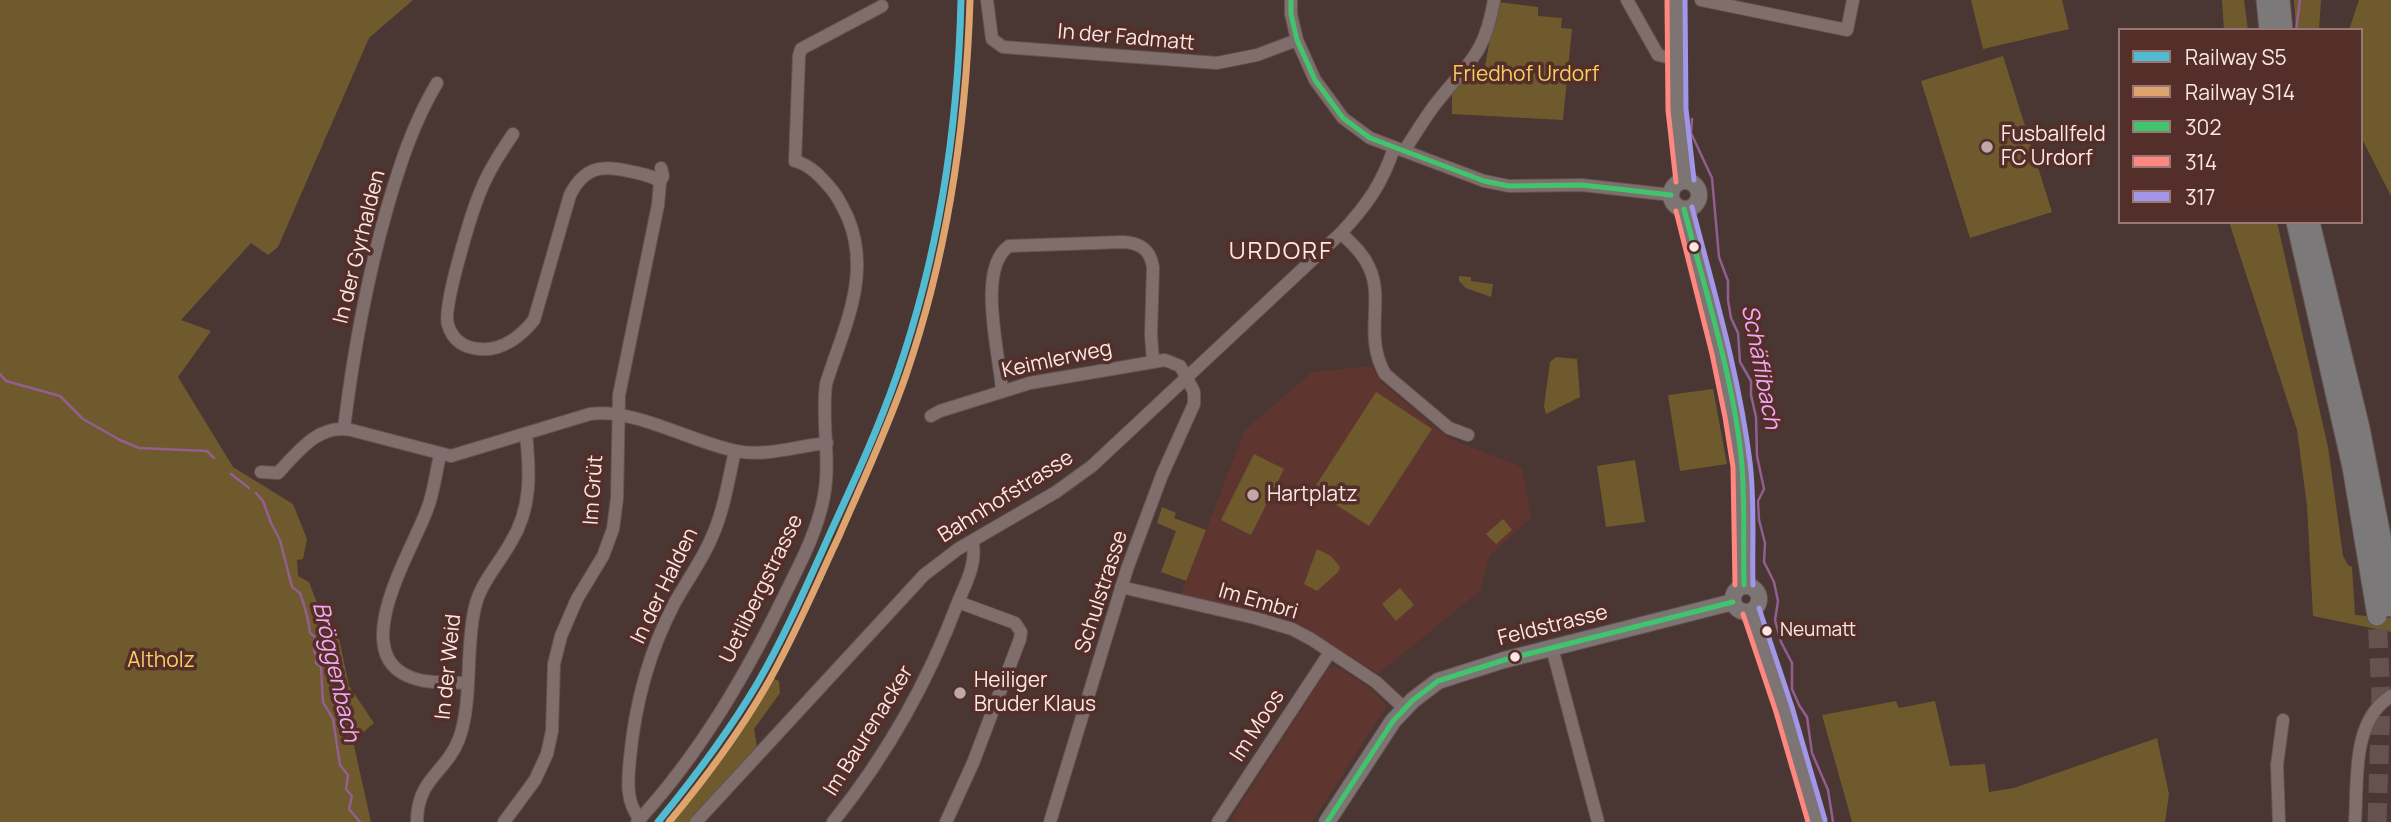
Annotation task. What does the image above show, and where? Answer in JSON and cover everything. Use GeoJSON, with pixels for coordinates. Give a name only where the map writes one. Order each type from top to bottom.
{"type":"FeatureCollection","features":[{"type":"Feature","properties":{"kind":"highway"},"geometry":{"type":"LineString","coordinates":[[2266,0],[2269,28]]}},
{"type":"Feature","properties":{"kind":"highway"},"geometry":{"type":"LineString","coordinates":[[2280,0],[2283,28]]}},
{"type":"Feature","properties":{"kind":"highway"},"geometry":{"type":"LineString","coordinates":[[2295,224],[2384,612]]}},
{"type":"Feature","properties":{"kind":"highway"},"geometry":{"type":"LineString","coordinates":[[2310,224],[2365,454],[2381,536],[2384,612]]}},
{"type":"Feature","properties":{"kind":"main road"},"geometry":{"type":"LineString","coordinates":[[1676,0],[1676,110],[1685,181]]}},
{"type":"Feature","properties":{"kind":"main road"},"geometry":{"type":"LineString","coordinates":[[1684,209],[1696,202],[1698,194],[1694,185],[1685,181],[1675,185],[1671,195],[1674,204],[1684,209],[1721,352],[1734,415],[1742,466],[1744,585]]}},
{"type":"Feature","properties":{"kind":"main road"},"geometry":{"type":"LineString","coordinates":[[1744,585],[1755,589],[1759,595],[1759,603],[1751,611],[1740,611],[1733,602],[1735,591],[1744,585]]}},
{"type":"Feature","properties":{"kind":"main road","name":"Feldstrasse"},"geometry":{"type":"LineString","coordinates":[[1327,822],[1404,708],[1430,686],[1454,674],[1733,602]]}},
{"type":"Feature","properties":{"kind":"main road"},"geometry":{"type":"LineString","coordinates":[[1751,611],[1784,709],[1817,822]]}},
{"type":"Feature","properties":{"kind":"street","name":"In der Fadmatt"},"geometry":{"type":"LineString","coordinates":[[987,0],[992,39],[1003,47],[1217,64],[1257,55],[1297,40]]}},
{"type":"Feature","properties":{"kind":"street"},"geometry":{"type":"LineString","coordinates":[[1291,0],[1297,40],[1315,80],[1343,118],[1370,138],[1484,181],[1509,186],[1582,185],[1671,195]]}},
{"type":"Feature","properties":{"kind":"street","name":"Bahnhofstrasse"},"geometry":{"type":"LineString","coordinates":[[696,822],[917,581],[941,559],[1056,492],[1092,466],[1341,233],[1362,210],[1399,150],[1480,51],[1491,22],[1494,0]]}},
{"type":"Feature","properties":{"kind":"street"},"geometry":{"type":"LineString","coordinates":[[1627,0],[1658,55],[1675,59]]}},
{"type":"Feature","properties":{"kind":"street"},"geometry":{"type":"LineString","coordinates":[[1702,0],[1847,30],[1853,0]]}},
{"type":"Feature","properties":{"kind":"street","name":"Uetlibergstrasse"},"geometry":{"type":"LineString","coordinates":[[638,820],[695,750],[723,708],[779,608],[820,510],[826,482],[826,384],[856,293],[858,277],[856,242],[836,194],[806,164],[795,161],[799,55],[802,49],[882,6]]}},
{"type":"Feature","properties":{"kind":"street","name":"In der Gyrhalden"},"geometry":{"type":"LineString","coordinates":[[344,428],[364,298],[382,225],[410,137],[438,83]]}},
{"type":"Feature","properties":{"kind":"street"},"geometry":{"type":"LineString","coordinates":[[513,134],[477,200],[449,303],[448,325],[456,340],[465,346],[486,349],[500,347],[527,329],[534,320],[570,195],[580,178],[601,167],[614,167],[640,173],[660,182]]}},
{"type":"Feature","properties":{"kind":"street","name":"Im Grüt"},"geometry":{"type":"LineString","coordinates":[[504,822],[535,780],[547,754],[552,731],[554,664],[561,636],[577,598],[603,556],[613,529],[617,498],[619,395],[659,205],[660,182],[663,176],[661,168]]}},
{"type":"Feature","properties":{"kind":"street"},"geometry":{"type":"LineString","coordinates":[[1341,233],[1363,257],[1371,271],[1374,289],[1374,344],[1378,362],[1385,374],[1450,428],[1468,435]]}},
{"type":"Feature","properties":{"kind":"street"},"geometry":{"type":"LineString","coordinates":[[1002,391],[993,316],[993,291],[996,261],[1001,252],[1009,246],[1123,242],[1139,244],[1151,256],[1153,267],[1153,361],[1175,362],[1188,378]]}},
{"type":"Feature","properties":{"kind":"street","name":"Keimlerweg"},"geometry":{"type":"LineString","coordinates":[[931,416],[1002,391],[1153,361]]}},
{"type":"Feature","properties":{"kind":"street","name":"Schulstrasse"},"geometry":{"type":"LineString","coordinates":[[1050,822],[1121,587],[1162,475],[1191,411],[1195,398],[1188,378]]}},
{"type":"Feature","properties":{"kind":"street"},"geometry":{"type":"LineString","coordinates":[[261,472],[278,474],[316,436],[326,430],[344,428],[440,455],[459,454],[590,414],[606,412],[735,451],[770,453],[827,443]]}},
{"type":"Feature","properties":{"kind":"street","name":"In der Weid"},"geometry":{"type":"LineString","coordinates":[[417,822],[424,787],[449,757],[458,741],[464,717],[471,628],[478,595],[511,543],[528,501],[526,434]]}},
{"type":"Feature","properties":{"kind":"street","name":"In der Halden"},"geometry":{"type":"LineString","coordinates":[[638,820],[629,802],[629,786],[632,739],[640,692],[660,634],[704,554],[717,523],[735,451]]}},
{"type":"Feature","properties":{"kind":"street"},"geometry":{"type":"LineString","coordinates":[[440,455],[429,505],[394,587],[383,629],[383,642],[391,662],[408,677],[466,683]]}},
{"type":"Feature","properties":{"kind":"street","name":"Im Baurenacker"},"geometry":{"type":"LineString","coordinates":[[833,822],[910,710],[937,656],[974,559],[972,541]]}},
{"type":"Feature","properties":{"kind":"street","name":"Im Embri"},"geometry":{"type":"LineString","coordinates":[[1121,587],[1272,623],[1311,639],[1376,682],[1404,708]]}},
{"type":"Feature","properties":{"kind":"street"},"geometry":{"type":"LineString","coordinates":[[946,822],[973,763],[1020,639],[1019,627],[1015,623],[958,602]]}},
{"type":"Feature","properties":{"kind":"street"},"geometry":{"type":"LineString","coordinates":[[1552,648],[1598,822]]}},
{"type":"Feature","properties":{"kind":"street","name":"Im Moos"},"geometry":{"type":"LineString","coordinates":[[1218,822],[1330,652]]}},
{"type":"Feature","properties":{"kind":"street"},"geometry":{"type":"LineString","coordinates":[[2355,822],[2361,738],[2368,721],[2391,696]]}},
{"type":"Feature","properties":{"kind":"street"},"geometry":{"type":"LineString","coordinates":[[2278,822],[2277,765],[2283,720]]}},
{"type":"Feature","properties":{"kind":"shaded area"},"geometry":{"type":"Polygon","coordinates":[[[1371,366],[1381,382],[1448,438],[1522,467],[1531,518],[1490,555],[1480,591],[1378,674],[1304,626],[1181,594],[1245,430],[1312,372],[1371,366]]]}},
{"type":"Feature","properties":{"kind":"shaded area"},"geometry":{"type":"Polygon","coordinates":[[[1333,667],[1368,687],[1387,706],[1312,822],[1235,822],[1231,819],[1327,670],[1333,667]]]}},
{"type":"Feature","properties":{"kind":"green space","name":"Altholz"},"geometry":{"type":"Polygon","coordinates":[[[0,0],[413,0],[369,38],[278,247],[268,255],[251,243],[181,320],[211,331],[178,377],[233,467],[293,504],[307,539],[303,559],[297,560],[298,576],[309,582],[317,603],[339,638],[349,686],[374,723],[353,741],[371,822],[0,822],[0,0]]]}},
{"type":"Feature","properties":{"kind":"green space"},"geometry":{"type":"Polygon","coordinates":[[[1971,0],[2062,0],[2069,29],[1983,49],[1971,0]]]}},
{"type":"Feature","properties":{"kind":"green space"},"geometry":{"type":"Polygon","coordinates":[[[2222,0],[2244,0],[2248,28],[2224,28],[2222,0]]]}},
{"type":"Feature","properties":{"kind":"green space"},"geometry":{"type":"Polygon","coordinates":[[[2294,0],[2321,0],[2319,28],[2296,28],[2294,0]]]}},
{"type":"Feature","properties":{"kind":"green space"},"geometry":{"type":"Polygon","coordinates":[[[2359,0],[2391,0],[2391,196],[2363,141],[2363,28],[2350,28],[2359,0]]]}},
{"type":"Feature","properties":{"kind":"green space","name":"Friedhof Urdorf"},"geometry":{"type":"Polygon","coordinates":[[[1497,2],[1538,7],[1538,16],[1562,18],[1561,28],[1572,29],[1563,120],[1452,114],[1452,93],[1462,82],[1482,82],[1497,2]]]}},
{"type":"Feature","properties":{"kind":"green space","name":"Fusballfeld FC Urdorf"},"geometry":{"type":"Polygon","coordinates":[[[2003,56],[2052,212],[1970,238],[1921,81],[2003,56]]]}},
{"type":"Feature","properties":{"kind":"green space"},"geometry":{"type":"Polygon","coordinates":[[[2230,224],[2277,224],[2328,447],[2343,556],[2352,567],[2355,615],[2391,618],[2391,632],[2313,616],[2307,506],[2297,430],[2230,224]]]}},
{"type":"Feature","properties":{"kind":"green space"},"geometry":{"type":"Polygon","coordinates":[[[1459,276],[1471,277],[1471,281],[1493,284],[1491,297],[1466,288],[1459,281],[1459,276]]]}},
{"type":"Feature","properties":{"kind":"green space"},"geometry":{"type":"Polygon","coordinates":[[[1556,357],[1577,359],[1580,397],[1546,414],[1544,406],[1550,362],[1556,357]]]}},
{"type":"Feature","properties":{"kind":"green space"},"geometry":{"type":"Polygon","coordinates":[[[1713,389],[1727,464],[1680,471],[1668,395],[1713,389]]]}},
{"type":"Feature","properties":{"kind":"green space"},"geometry":{"type":"Polygon","coordinates":[[[1376,392],[1432,429],[1369,526],[1313,490],[1376,392]]]}},
{"type":"Feature","properties":{"kind":"green space","name":"Hartplatz"},"geometry":{"type":"Polygon","coordinates":[[[1254,454],[1284,469],[1251,535],[1221,520],[1254,454]]]}},
{"type":"Feature","properties":{"kind":"green space"},"geometry":{"type":"Polygon","coordinates":[[[1635,460],[1645,522],[1606,527],[1597,466],[1635,460]]]}},
{"type":"Feature","properties":{"kind":"green space"},"geometry":{"type":"Polygon","coordinates":[[[1162,507],[1176,513],[1174,518],[1206,530],[1186,581],[1161,572],[1176,531],[1157,523],[1162,507]]]}},
{"type":"Feature","properties":{"kind":"green space"},"geometry":{"type":"Polygon","coordinates":[[[1503,519],[1512,530],[1496,544],[1486,534],[1503,519]]]}},
{"type":"Feature","properties":{"kind":"green space"},"geometry":{"type":"Polygon","coordinates":[[[1317,549],[1331,556],[1340,567],[1317,591],[1304,584],[1317,549]]]}},
{"type":"Feature","properties":{"kind":"green space"},"geometry":{"type":"Polygon","coordinates":[[[1400,588],[1414,605],[1396,621],[1382,604],[1400,588]]]}},
{"type":"Feature","properties":{"kind":"green space"},"geometry":{"type":"Polygon","coordinates":[[[770,677],[779,681],[780,693],[754,729],[757,747],[689,822],[668,822],[722,754],[770,677]]]}},
{"type":"Feature","properties":{"kind":"green space"},"geometry":{"type":"Polygon","coordinates":[[[1896,701],[1899,708],[1935,701],[1950,766],[1985,764],[1989,792],[2014,788],[2157,738],[2169,794],[2165,822],[1852,822],[1822,715],[1896,701]]]}},
{"type":"Feature","properties":{"kind":"waterway"},"geometry":{"type":"LineString","coordinates":[[2296,28],[2300,0]]}},
{"type":"Feature","properties":{"kind":"waterway","name":"Schäflibach"},"geometry":{"type":"LineString","coordinates":[[1692,119],[1691,133],[1712,178],[1719,257],[1728,281],[1728,300],[1731,318],[1738,333],[1740,362],[1751,381],[1756,417],[1757,456],[1764,489],[1758,501],[1759,520],[1765,543],[1764,562],[1774,582],[1778,601],[1775,620],[1781,642],[1792,663],[1792,689],[1807,717],[1812,753],[1828,790],[1833,822]]}},
{"type":"Feature","properties":{"kind":"waterway","name":"Bröggenbach"},"geometry":{"type":"LineString","coordinates":[[0,374],[6,381],[60,396],[83,419],[139,448],[207,451],[214,458]]}},
{"type":"Feature","properties":{"kind":"waterway","name":"Bröggenbach"},"geometry":{"type":"LineString","coordinates":[[231,474],[249,488]]}},
{"type":"Feature","properties":{"kind":"waterway","name":"Bröggenbach"},"geometry":{"type":"LineString","coordinates":[[256,493],[263,501],[280,540],[292,587],[300,593],[310,633],[315,637],[314,651],[317,656],[316,663],[321,667],[323,702],[333,719],[340,765],[348,775],[346,789],[352,796],[349,809],[360,822]]}},
{"type":"Feature","properties":{"kind":"tunnel"},"geometry":{"type":"LineString","coordinates":[[2377,616],[2381,697],[2377,822]]}},
{"type":"Feature","properties":{"kind":"rail line","name":"S5"},"geometry":{"type":"LineString","coordinates":[[658,822],[722,738],[768,665],[797,607],[890,394],[912,329],[944,190],[956,96],[961,0]]}},
{"type":"Feature","properties":{"kind":"rail line","name":"S14"},"geometry":{"type":"LineString","coordinates":[[669,822],[732,740],[775,670],[839,536],[899,396],[921,329],[944,236],[959,143],[970,0]]}},
{"type":"Feature","properties":{"kind":"transit line","name":"302"},"geometry":{"type":"LineString","coordinates":[[1291,0],[1297,40],[1315,80],[1343,118],[1370,138],[1484,181],[1509,186],[1582,185],[1671,195]]}},
{"type":"Feature","properties":{"kind":"transit line","name":"314"},"geometry":{"type":"LineString","coordinates":[[1667,0],[1668,110],[1676,182]]}},
{"type":"Feature","properties":{"kind":"transit line","name":"317"},"geometry":{"type":"LineString","coordinates":[[1685,0],[1686,109],[1694,180]]}},
{"type":"Feature","properties":{"kind":"transit line","name":"317"},"geometry":{"type":"LineString","coordinates":[[1692,207],[1725,333],[1745,430],[1752,492],[1753,585]]}},
{"type":"Feature","properties":{"kind":"transit line","name":"302"},"geometry":{"type":"LineString","coordinates":[[1684,209],[1733,402],[1743,481],[1744,585]]}},
{"type":"Feature","properties":{"kind":"transit line","name":"314"},"geometry":{"type":"LineString","coordinates":[[1676,211],[1712,354],[1733,467],[1735,585]]}},
{"type":"Feature","properties":{"kind":"transit line","name":"302"},"geometry":{"type":"LineString","coordinates":[[1327,822],[1393,721],[1413,700],[1438,681],[1504,660],[1733,602]]}},
{"type":"Feature","properties":{"kind":"transit line","name":"317"},"geometry":{"type":"LineString","coordinates":[[1759,608],[1825,820]]}},
{"type":"Feature","properties":{"kind":"transit line","name":"314"},"geometry":{"type":"LineString","coordinates":[[1743,614],[1776,712],[1808,822]]}},
{"type":"Feature","properties":{"kind":"place","name":"Fusballfeld FC Urdorf"},"geometry":{"type":"Point","coordinates":[1987,147]}},
{"type":"Feature","properties":{"kind":"place","name":"Hartplatz"},"geometry":{"type":"Point","coordinates":[1253,495]}},
{"type":"Feature","properties":{"kind":"place","name":"Neumatt"},"geometry":{"type":"Point","coordinates":[1767,631]}},
{"type":"Feature","properties":{"kind":"place","name":"Heiliger Bruder Klaus"},"geometry":{"type":"Point","coordinates":[960,693]}},
{"type":"Feature","properties":{"kind":"district","name":"URDORF"},"geometry":{"type":"Point","coordinates":[1281,252]}}]}
